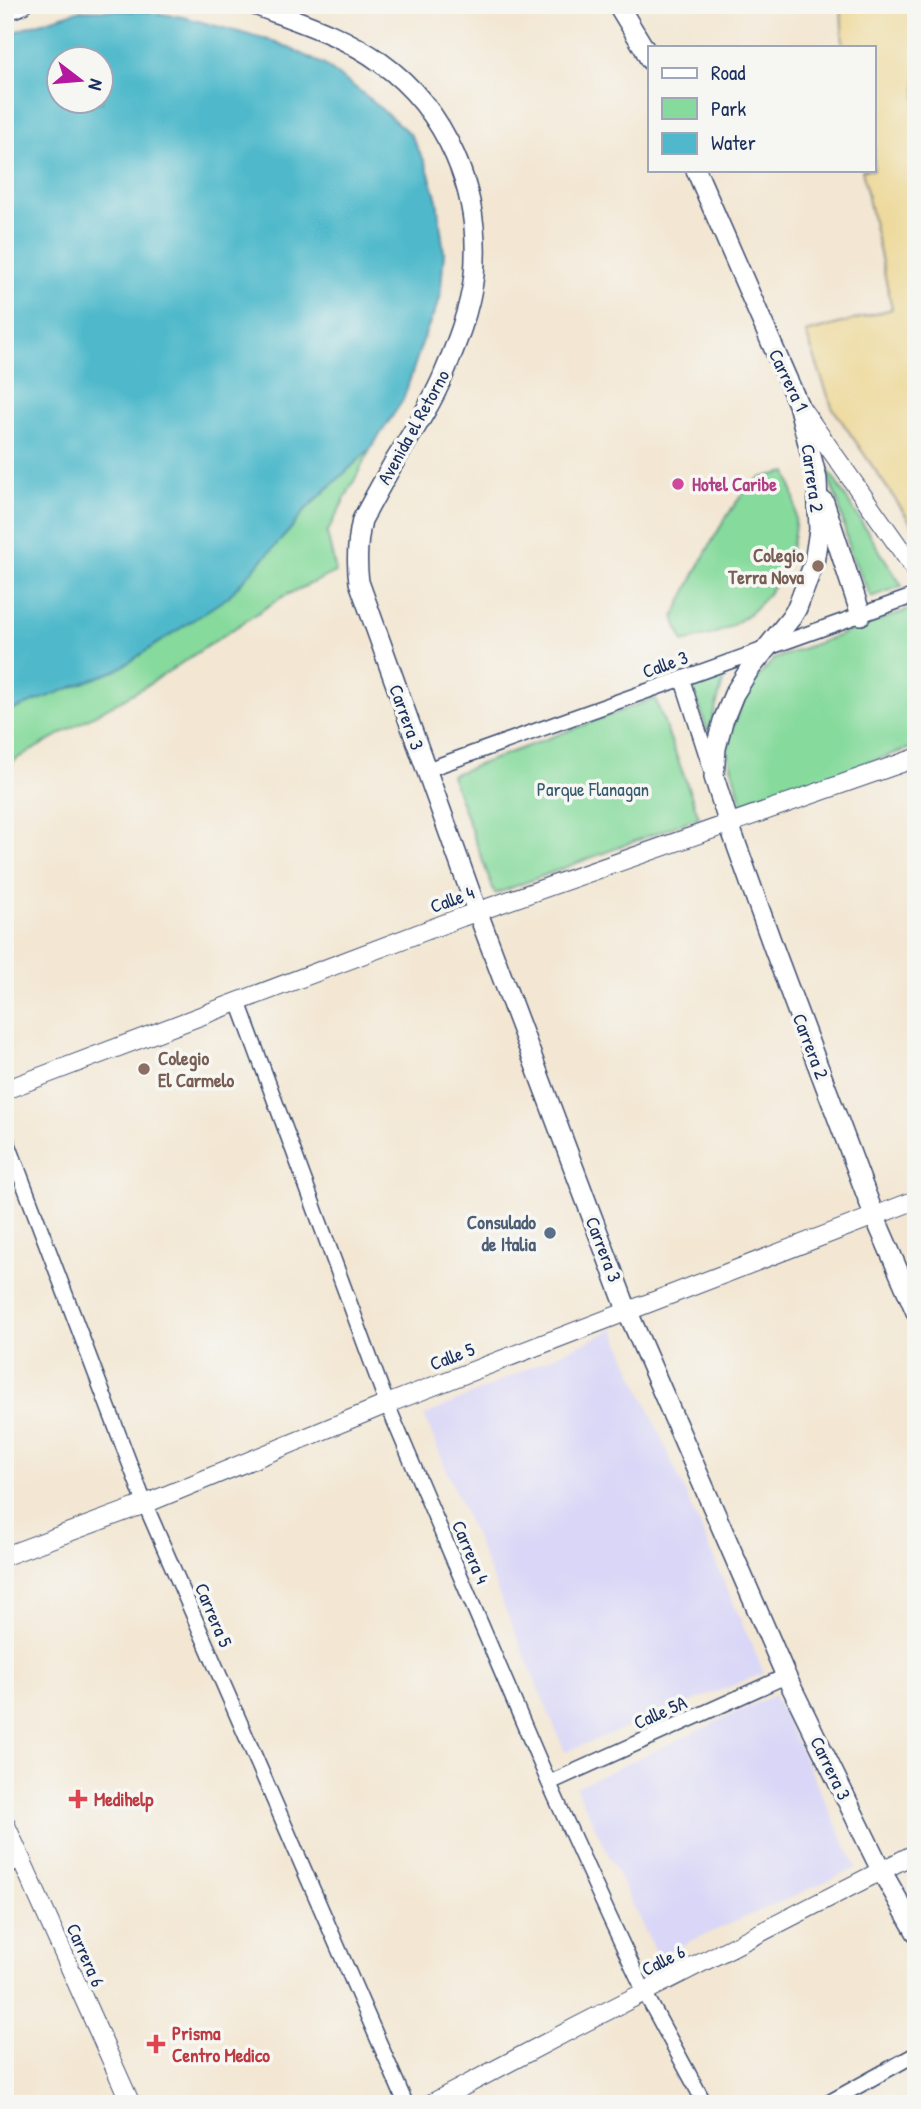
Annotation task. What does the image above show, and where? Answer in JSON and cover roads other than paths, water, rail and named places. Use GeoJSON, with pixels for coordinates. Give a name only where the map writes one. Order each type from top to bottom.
{"type":"FeatureCollection","features":[{"type":"Feature","properties":{"kind":"main road"},"geometry":{"type":"LineString","coordinates":[[5,11],[21,5]]}},
{"type":"Feature","properties":{"kind":"main road","name":"Avenida el Retorno"},"geometry":{"type":"LineString","coordinates":[[255,5],[353,45],[380,61],[403,81],[424,103],[452,147],[467,185],[473,215],[474,277],[458,337],[442,379],[362,520],[357,541]]}},
{"type":"Feature","properties":{"kind":"main road"},"geometry":{"type":"LineString","coordinates":[[618,5],[648,56]]}},
{"type":"Feature","properties":{"kind":"main road","name":"Carrera 1"},"geometry":{"type":"LineString","coordinates":[[697,172],[798,404]]}},
{"type":"Feature","properties":{"kind":"main road","name":"Carrera 2"},"geometry":{"type":"LineString","coordinates":[[798,404],[817,479],[819,530],[814,563],[797,608],[748,670],[734,694],[716,748],[713,777],[874,1215],[916,1312]]}},
{"type":"Feature","properties":{"kind":"main road"},"geometry":{"type":"LineString","coordinates":[[817,479],[861,615]]}},
{"type":"Feature","properties":{"kind":"main road","name":"Carrera 3"},"geometry":{"type":"LineString","coordinates":[[357,541],[359,582],[477,912],[627,1310],[786,1676],[881,1870],[916,1932]]}},
{"type":"Feature","properties":{"kind":"street","name":"Carrera 1"},"geometry":{"type":"LineString","coordinates":[[798,404],[916,571]]}},
{"type":"Feature","properties":{"kind":"street","name":"Calle 3"},"geometry":{"type":"LineString","coordinates":[[426,770],[916,595]]}},
{"type":"Feature","properties":{"kind":"street","name":"Carrera 2"},"geometry":{"type":"LineString","coordinates":[[682,679],[713,777]]}},
{"type":"Feature","properties":{"kind":"street","name":"Calle 4"},"geometry":{"type":"LineString","coordinates":[[5,1090],[477,912],[916,758]]}},
{"type":"Feature","properties":{"kind":"street","name":"Carrera 4"},"geometry":{"type":"LineString","coordinates":[[238,1001],[387,1404],[550,1783],[645,1993],[705,2104]]}},
{"type":"Feature","properties":{"kind":"street","name":"Carrera 5"},"geometry":{"type":"LineString","coordinates":[[5,1135],[145,1504],[406,2104]]}},
{"type":"Feature","properties":{"kind":"street","name":"Calle 5"},"geometry":{"type":"LineString","coordinates":[[5,1556],[145,1504],[387,1404],[627,1310],[916,1200]]}},
{"type":"Feature","properties":{"kind":"street","name":"Calle 5A"},"geometry":{"type":"LineString","coordinates":[[550,1783],[786,1676]]}},
{"type":"Feature","properties":{"kind":"street","name":"Carrera 6"},"geometry":{"type":"LineString","coordinates":[[5,1824],[131,2104]]}},
{"type":"Feature","properties":{"kind":"street","name":"Calle 6"},"geometry":{"type":"LineString","coordinates":[[430,2104],[916,1853]]}},
{"type":"Feature","properties":{"kind":"street"},"geometry":{"type":"LineString","coordinates":[[5,1870],[19,1857]]}},
{"type":"Feature","properties":{"kind":"street"},"geometry":{"type":"LineString","coordinates":[[826,2104],[916,2054]]}},
{"type":"Feature","properties":{"kind":"water"},"geometry":{"type":"Polygon","coordinates":[[[81,10],[140,11],[183,17],[276,42],[323,64],[364,94],[410,134],[426,164],[437,200],[444,253],[440,299],[403,400],[371,448],[305,510],[228,597],[117,670],[5,711],[5,36],[81,10]]]}},
{"type":"Feature","properties":{"kind":"place","name":"Hotel Caribe"},"geometry":{"type":"Point","coordinates":[678,484]}},
{"type":"Feature","properties":{"kind":"place","name":"Colegio Terra Nova"},"geometry":{"type":"Point","coordinates":[818,566]}},
{"type":"Feature","properties":{"kind":"place","name":"Colegio El Carmelo"},"geometry":{"type":"Point","coordinates":[144,1069]}},
{"type":"Feature","properties":{"kind":"place","name":"Consulado de Italia"},"geometry":{"type":"Point","coordinates":[550,1233]}},
{"type":"Feature","properties":{"kind":"place","name":"Medihelp"},"geometry":{"type":"Point","coordinates":[78,1799]}},
{"type":"Feature","properties":{"kind":"place","name":"Prisma Centro Medico"},"geometry":{"type":"Point","coordinates":[156,2044]}},
{"type":"Feature","properties":{"kind":"park label","name":"Parque Flanagan"},"geometry":{"type":"Point","coordinates":[593,789]}}]}
